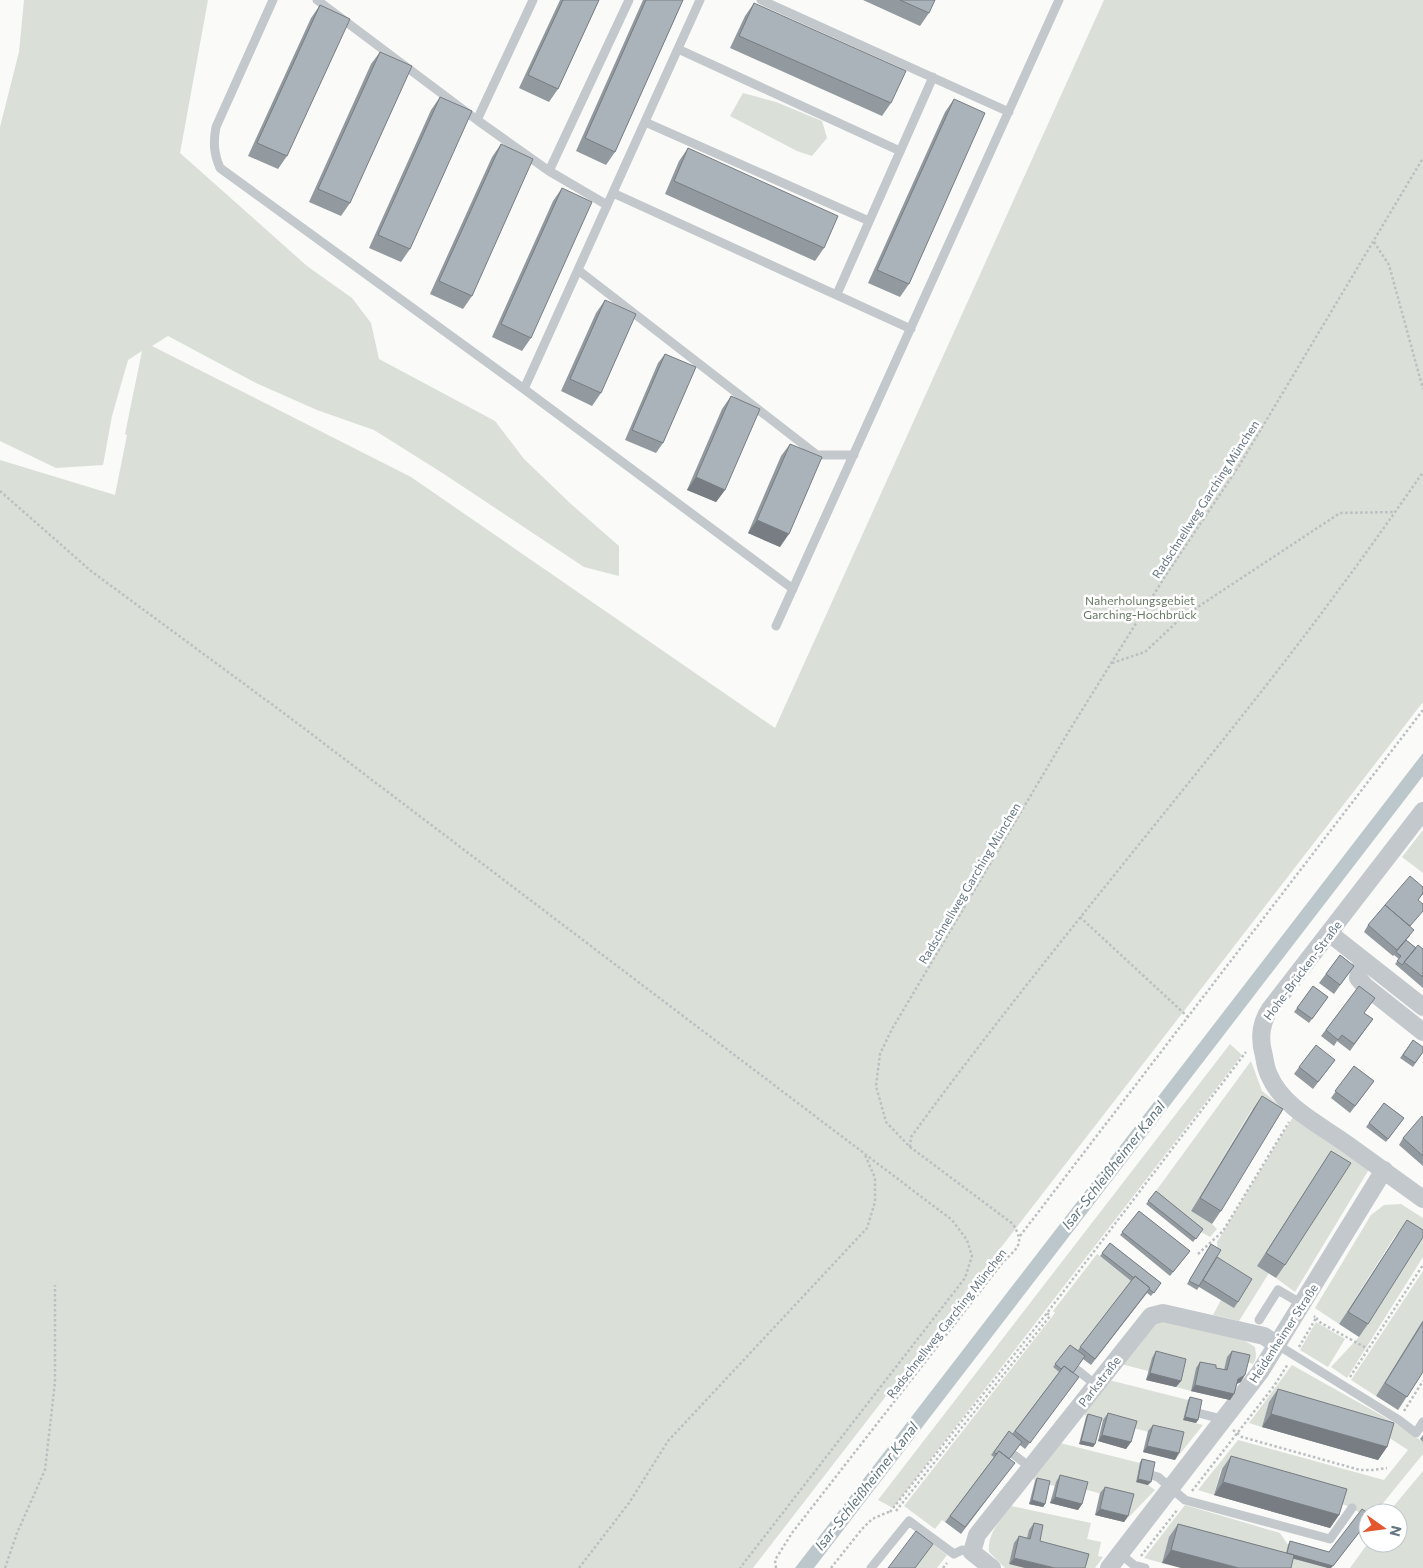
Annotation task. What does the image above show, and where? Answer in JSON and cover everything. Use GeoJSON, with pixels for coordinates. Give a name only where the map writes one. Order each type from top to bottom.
{"type":"FeatureCollection","features":[{"type":"Feature","properties":{"kind":"street","name":"Hohe-Brücken-Straße"},"geometry":{"type":"LineString","coordinates":[[1423,811],[1270,1009],[1264,1019],[1260,1034],[1262,1052],[1269,1076],[1296,1110],[1423,1199]]}},
{"type":"Feature","properties":{"kind":"street"},"geometry":{"type":"LineString","coordinates":[[1329,933],[1423,1006]]}},
{"type":"Feature","properties":{"kind":"street"},"geometry":{"type":"LineString","coordinates":[[1364,962],[1359,970],[1358,978],[1365,986],[1423,1032]]}},
{"type":"Feature","properties":{"kind":"street","name":"Heidenheimer Straße"},"geometry":{"type":"LineString","coordinates":[[1114,1561],[1260,1372],[1384,1170]]}},
{"type":"Feature","properties":{"kind":"street","name":"Parkstraße"},"geometry":{"type":"LineString","coordinates":[[972,1552],[977,1535],[1151,1316],[1163,1312],[1264,1336],[1276,1344]]}},
{"type":"Feature","properties":{"kind":"street"},"geometry":{"type":"LineString","coordinates":[[972,1552],[992,1568]]}},
{"type":"Feature","properties":{"kind":"lane"},"geometry":{"type":"LineString","coordinates":[[273,0],[216,127],[213,139],[214,154],[220,168],[524,389],[793,589]]}},
{"type":"Feature","properties":{"kind":"lane"},"geometry":{"type":"LineString","coordinates":[[317,0],[477,120],[549,171],[607,205]]}},
{"type":"Feature","properties":{"kind":"lane"},"geometry":{"type":"LineString","coordinates":[[477,120],[533,0]]}},
{"type":"Feature","properties":{"kind":"lane"},"geometry":{"type":"LineString","coordinates":[[549,171],[629,0]]}},
{"type":"Feature","properties":{"kind":"lane"},"geometry":{"type":"LineString","coordinates":[[524,389],[700,0]]}},
{"type":"Feature","properties":{"kind":"lane"},"geometry":{"type":"LineString","coordinates":[[761,0],[1009,112]]}},
{"type":"Feature","properties":{"kind":"lane"},"geometry":{"type":"LineString","coordinates":[[776,626],[1059,0]]}},
{"type":"Feature","properties":{"kind":"lane"},"geometry":{"type":"LineString","coordinates":[[678,49],[900,150]]}},
{"type":"Feature","properties":{"kind":"lane"},"geometry":{"type":"LineString","coordinates":[[837,294],[933,77]]}},
{"type":"Feature","properties":{"kind":"lane"},"geometry":{"type":"LineString","coordinates":[[645,122],[869,222]]}},
{"type":"Feature","properties":{"kind":"lane"},"geometry":{"type":"LineString","coordinates":[[613,193],[911,329]]}},
{"type":"Feature","properties":{"kind":"lane"},"geometry":{"type":"LineString","coordinates":[[578,270],[817,455],[854,455]]}},
{"type":"Feature","properties":{"kind":"lane"},"geometry":{"type":"LineString","coordinates":[[1259,1320],[1278,1290],[1302,1304]]}},
{"type":"Feature","properties":{"kind":"lane"},"geometry":{"type":"LineString","coordinates":[[1276,1344],[1399,1420],[1416,1433],[1423,1422]]}},
{"type":"Feature","properties":{"kind":"lane"},"geometry":{"type":"LineString","coordinates":[[1076,1369],[1096,1385]]}},
{"type":"Feature","properties":{"kind":"lane"},"geometry":{"type":"LineString","coordinates":[[1198,1413],[1214,1417],[1221,1422]]}},
{"type":"Feature","properties":{"kind":"lane"},"geometry":{"type":"LineString","coordinates":[[1013,1454],[1030,1468]]}},
{"type":"Feature","properties":{"kind":"lane"},"geometry":{"type":"LineString","coordinates":[[1151,1475],[1158,1477],[1185,1500],[1330,1539],[1352,1508]]}},
{"type":"Feature","properties":{"kind":"lane"},"geometry":{"type":"LineString","coordinates":[[870,1568],[909,1521],[954,1554],[962,1550],[972,1552]]}},
{"type":"Feature","properties":{"kind":"lane","name":"Heidenheimer Straße"},"geometry":{"type":"LineString","coordinates":[[1114,1561],[1145,1568]]}},
{"type":"Feature","properties":{"kind":"path","name":"Radschnellweg Garching München"},"geometry":{"type":"LineString","coordinates":[[776,1568],[775,1560],[792,1533],[1017,1248],[1020,1236],[1013,1224],[910,1146],[886,1122],[876,1086],[880,1054],[900,1015],[1112,663],[1166,575],[1238,466],[1423,158]]}},
{"type":"Feature","properties":{"kind":"path"},"geometry":{"type":"LineString","coordinates":[[1374,242],[1389,265],[1423,389]]}},
{"type":"Feature","properties":{"kind":"path"},"geometry":{"type":"LineString","coordinates":[[910,1146],[911,1137],[961,1068],[1080,916],[1243,715],[1376,540],[1423,472]]}},
{"type":"Feature","properties":{"kind":"path"},"geometry":{"type":"LineString","coordinates":[[0,491],[91,571],[296,723],[952,1220],[967,1240],[972,1256],[965,1278],[740,1568]]}},
{"type":"Feature","properties":{"kind":"path"},"geometry":{"type":"LineString","coordinates":[[1112,663],[1145,652],[1181,618],[1340,514],[1395,512]]}},
{"type":"Feature","properties":{"kind":"path"},"geometry":{"type":"LineString","coordinates":[[1020,1236],[1423,710]]}},
{"type":"Feature","properties":{"kind":"path"},"geometry":{"type":"LineString","coordinates":[[1080,916],[1188,1017]]}},
{"type":"Feature","properties":{"kind":"path"},"geometry":{"type":"LineString","coordinates":[[890,1512],[1047,1313],[1260,1034]]}},
{"type":"Feature","properties":{"kind":"path"},"geometry":{"type":"LineString","coordinates":[[1198,1254],[1223,1231],[1296,1110]]}},
{"type":"Feature","properties":{"kind":"path"},"geometry":{"type":"LineString","coordinates":[[579,1568],[629,1503],[668,1442],[867,1228],[875,1202],[875,1178],[864,1154]]}},
{"type":"Feature","properties":{"kind":"path"},"geometry":{"type":"LineString","coordinates":[[1343,1387],[1423,1265]]}},
{"type":"Feature","properties":{"kind":"path"},"geometry":{"type":"LineString","coordinates":[[5,1568],[17,1533],[45,1470],[55,1382],[55,1285]]}},
{"type":"Feature","properties":{"kind":"path"},"geometry":{"type":"LineString","coordinates":[[831,1568],[872,1519],[896,1511],[1050,1316],[1047,1313]]}},
{"type":"Feature","properties":{"kind":"path"},"geometry":{"type":"LineString","coordinates":[[1316,1318],[1321,1323],[1368,1349]]}},
{"type":"Feature","properties":{"kind":"path"},"geometry":{"type":"LineString","coordinates":[[1399,1420],[1423,1381]]}},
{"type":"Feature","properties":{"kind":"path"},"geometry":{"type":"LineString","coordinates":[[1221,1422],[1242,1437],[1360,1470],[1387,1468]]}},
{"type":"Feature","properties":{"kind":"path"},"geometry":{"type":"LineString","coordinates":[[896,1511],[909,1521]]}},
{"type":"Feature","properties":{"kind":"green space","name":"Naherholungsgebiet Garching-Hochbrück"},"geometry":{"type":"Polygon","coordinates":[[[24,0],[208,0],[180,153],[307,266],[352,298],[371,323],[379,359],[495,421],[524,459],[619,546],[619,576],[584,567],[374,430],[317,410],[256,383],[168,336],[152,346],[411,477],[775,728],[1104,0],[1423,0],[1423,702],[753,1568],[0,1568],[0,460],[115,495],[142,351],[128,360],[112,416],[103,465],[56,468],[0,441],[0,127],[19,52],[24,0]]]}},
{"type":"Feature","properties":{"kind":"green space"},"geometry":{"type":"Polygon","coordinates":[[[743,93],[776,102],[822,121],[827,138],[812,156],[797,151],[730,116],[743,93]]]}},
{"type":"Feature","properties":{"kind":"green space"},"geometry":{"type":"Polygon","coordinates":[[[1423,830],[1423,873],[1402,857],[1423,830]]]}},
{"type":"Feature","properties":{"kind":"green space"},"geometry":{"type":"Polygon","coordinates":[[[1230,1044],[1242,1055],[893,1508],[878,1500],[1230,1044]]]}},
{"type":"Feature","properties":{"kind":"green space"},"geometry":{"type":"Polygon","coordinates":[[[1251,1061],[1262,1091],[1283,1108],[1274,1122],[1252,1109],[1191,1211],[1217,1229],[1210,1237],[1153,1195],[1251,1061]]]}},
{"type":"Feature","properties":{"kind":"green space"},"geometry":{"type":"Polygon","coordinates":[[[1296,1112],[1371,1166],[1295,1292],[1276,1278],[1341,1176],[1269,1273],[1239,1321],[1213,1315],[1221,1300],[1212,1264],[1218,1253],[1217,1242],[1296,1112]]]}},
{"type":"Feature","properties":{"kind":"green space"},"geometry":{"type":"Polygon","coordinates":[[[1401,1204],[1423,1218],[1423,1257],[1347,1378],[1331,1367],[1359,1337],[1397,1233],[1339,1324],[1315,1308],[1371,1215],[1384,1205],[1401,1204]]]}},
{"type":"Feature","properties":{"kind":"green space"},"geometry":{"type":"Polygon","coordinates":[[[1097,1254],[1131,1281],[1130,1283],[1076,1354],[1053,1367],[1059,1372],[945,1522],[942,1520],[935,1529],[904,1506],[1055,1313],[1053,1311],[1097,1254]]]}},
{"type":"Feature","properties":{"kind":"green space"},"geometry":{"type":"Polygon","coordinates":[[[1423,1271],[1423,1320],[1376,1396],[1351,1380],[1423,1271]]]}},
{"type":"Feature","properties":{"kind":"green space"},"geometry":{"type":"Polygon","coordinates":[[[1156,1319],[1242,1339],[1255,1347],[1255,1360],[1253,1364],[1245,1361],[1222,1377],[1196,1368],[1191,1391],[1176,1387],[1181,1366],[1148,1371],[1121,1364],[1156,1319]]]}},
{"type":"Feature","properties":{"kind":"green space"},"geometry":{"type":"Polygon","coordinates":[[[1316,1322],[1345,1339],[1328,1367],[1300,1350],[1316,1322]]]}},
{"type":"Feature","properties":{"kind":"green space"},"geometry":{"type":"Polygon","coordinates":[[[1292,1365],[1395,1423],[1423,1442],[1423,1454],[1383,1503],[1358,1503],[1358,1512],[1338,1502],[1221,1469],[1214,1495],[1198,1490],[1238,1440],[1384,1480],[1408,1450],[1385,1435],[1269,1403],[1262,1427],[1249,1423],[1292,1365]]]}},
{"type":"Feature","properties":{"kind":"green space"},"geometry":{"type":"Polygon","coordinates":[[[1109,1380],[1188,1400],[1183,1420],[1203,1425],[1175,1460],[1179,1439],[1086,1417],[1084,1412],[1109,1380]]]}},
{"type":"Feature","properties":{"kind":"green space"},"geometry":{"type":"Polygon","coordinates":[[[1060,1443],[1140,1463],[1136,1482],[1148,1485],[1155,1490],[1124,1522],[1114,1497],[1056,1482],[1055,1486],[1035,1481],[1032,1477],[1060,1443]]]}},
{"type":"Feature","properties":{"kind":"green space"},"geometry":{"type":"Polygon","coordinates":[[[1423,1471],[1423,1568],[1350,1568],[1361,1553],[1408,1553],[1408,1503],[1396,1503],[1423,1471]]]}},
{"type":"Feature","properties":{"kind":"green space"},"geometry":{"type":"Polygon","coordinates":[[[1185,1505],[1280,1533],[1288,1545],[1285,1556],[1328,1568],[1285,1568],[1169,1538],[1162,1563],[1144,1558],[1185,1505]]]}},
{"type":"Feature","properties":{"kind":"green space"},"geometry":{"type":"Polygon","coordinates":[[[1011,1506],[1091,1523],[1087,1539],[1101,1542],[1098,1556],[1103,1557],[1095,1568],[1083,1568],[1035,1547],[1030,1530],[1026,1545],[1027,1568],[1005,1568],[989,1552],[989,1545],[992,1533],[1011,1506]]]}},
{"type":"Feature","properties":{"kind":"green space"},"geometry":{"type":"Polygon","coordinates":[[[916,1532],[947,1555],[937,1568],[916,1568],[916,1532]]]}},
{"type":"Feature","properties":{"kind":"water","name":"Isar-Schleißheimer Kanal"},"geometry":{"type":"Polygon","coordinates":[[[1423,753],[1423,776],[814,1568],[795,1568],[1423,753]]]}},
{"type":"Feature","properties":{"kind":"building"},"geometry":{"type":"Polygon","coordinates":[[[563,0],[599,0],[558,89],[528,75],[563,0]]]}},
{"type":"Feature","properties":{"kind":"building"},"geometry":{"type":"Polygon","coordinates":[[[646,0],[683,0],[615,152],[585,138],[646,0]]]}},
{"type":"Feature","properties":{"kind":"building"},"geometry":{"type":"Polygon","coordinates":[[[900,0],[935,0],[929,13],[900,0]]]}},
{"type":"Feature","properties":{"kind":"building"},"geometry":{"type":"Polygon","coordinates":[[[754,3],[906,71],[891,103],[739,36],[754,3]]]}},
{"type":"Feature","properties":{"kind":"building"},"geometry":{"type":"Polygon","coordinates":[[[320,5],[350,19],[287,156],[257,143],[320,5]]]}},
{"type":"Feature","properties":{"kind":"building"},"geometry":{"type":"Polygon","coordinates":[[[380,52],[412,66],[350,203],[318,189],[380,52]]]}},
{"type":"Feature","properties":{"kind":"building"},"geometry":{"type":"Polygon","coordinates":[[[440,97],[472,111],[410,249],[378,235],[440,97]]]}},
{"type":"Feature","properties":{"kind":"building"},"geometry":{"type":"Polygon","coordinates":[[[954,99],[985,113],[909,284],[877,270],[954,99]]]}},
{"type":"Feature","properties":{"kind":"building"},"geometry":{"type":"Polygon","coordinates":[[[501,144],[533,159],[472,296],[439,281],[501,144]]]}},
{"type":"Feature","properties":{"kind":"building"},"geometry":{"type":"Polygon","coordinates":[[[688,148],[838,216],[824,248],[674,181],[688,148]]]}},
{"type":"Feature","properties":{"kind":"building"},"geometry":{"type":"Polygon","coordinates":[[[562,188],[592,202],[531,338],[501,324],[562,188]]]}},
{"type":"Feature","properties":{"kind":"building"},"geometry":{"type":"Polygon","coordinates":[[[605,300],[636,314],[601,393],[570,379],[605,300]]]}},
{"type":"Feature","properties":{"kind":"building"},"geometry":{"type":"Polygon","coordinates":[[[665,354],[696,367],[663,443],[632,430],[665,354]]]}},
{"type":"Feature","properties":{"kind":"building"},"geometry":{"type":"Polygon","coordinates":[[[731,396],[760,409],[725,490],[696,477],[731,396]]]}},
{"type":"Feature","properties":{"kind":"building"},"geometry":{"type":"Polygon","coordinates":[[[790,444],[822,457],[789,534],[757,520],[790,444]]]}},
{"type":"Feature","properties":{"kind":"building"},"geometry":{"type":"Polygon","coordinates":[[[1410,876],[1423,887],[1423,893],[1418,900],[1423,904],[1423,911],[1410,926],[1385,905],[1410,876]]]}},
{"type":"Feature","properties":{"kind":"building"},"geometry":{"type":"Polygon","coordinates":[[[1385,905],[1414,930],[1397,950],[1368,925],[1385,905]]]}},
{"type":"Feature","properties":{"kind":"building"},"geometry":{"type":"Polygon","coordinates":[[[1406,940],[1416,948],[1402,965],[1397,961],[1401,956],[1396,952],[1406,940]]]}},
{"type":"Feature","properties":{"kind":"building"},"geometry":{"type":"Polygon","coordinates":[[[1418,945],[1423,949],[1423,977],[1404,962],[1418,945]]]}},
{"type":"Feature","properties":{"kind":"building"},"geometry":{"type":"Polygon","coordinates":[[[1340,955],[1354,966],[1340,985],[1326,974],[1340,955]]]}},
{"type":"Feature","properties":{"kind":"building"},"geometry":{"type":"Polygon","coordinates":[[[1313,986],[1328,997],[1312,1019],[1297,1008],[1313,986]]]}},
{"type":"Feature","properties":{"kind":"building"},"geometry":{"type":"Polygon","coordinates":[[[1359,986],[1375,998],[1364,1013],[1373,1019],[1354,1044],[1342,1035],[1338,1040],[1326,1030],[1359,986]]]}},
{"type":"Feature","properties":{"kind":"building"},"geometry":{"type":"Polygon","coordinates":[[[1413,1040],[1423,1047],[1423,1052],[1415,1063],[1403,1055],[1413,1040]]]}},
{"type":"Feature","properties":{"kind":"building"},"geometry":{"type":"Polygon","coordinates":[[[1316,1045],[1335,1060],[1318,1082],[1299,1067],[1316,1045]]]}},
{"type":"Feature","properties":{"kind":"building"},"geometry":{"type":"Polygon","coordinates":[[[1354,1066],[1374,1081],[1355,1106],[1335,1091],[1354,1066]]]}},
{"type":"Feature","properties":{"kind":"building"},"geometry":{"type":"Polygon","coordinates":[[[1262,1096],[1283,1109],[1221,1211],[1200,1198],[1262,1096]]]}},
{"type":"Feature","properties":{"kind":"building"},"geometry":{"type":"Polygon","coordinates":[[[1384,1103],[1404,1118],[1388,1139],[1369,1123],[1384,1103]]]}},
{"type":"Feature","properties":{"kind":"building"},"geometry":{"type":"Polygon","coordinates":[[[1422,1116],[1423,1118],[1423,1156],[1403,1138],[1422,1116]]]}},
{"type":"Feature","properties":{"kind":"building"},"geometry":{"type":"Polygon","coordinates":[[[1331,1151],[1351,1163],[1285,1265],[1266,1253],[1331,1151]]]}},
{"type":"Feature","properties":{"kind":"building"},"geometry":{"type":"Polygon","coordinates":[[[1156,1191],[1203,1229],[1196,1239],[1148,1201],[1156,1191]]]}},
{"type":"Feature","properties":{"kind":"building"},"geometry":{"type":"Polygon","coordinates":[[[1139,1211],[1190,1251],[1173,1272],[1122,1232],[1139,1211]]]}},
{"type":"Feature","properties":{"kind":"building"},"geometry":{"type":"Polygon","coordinates":[[[1407,1220],[1423,1230],[1423,1237],[1368,1324],[1348,1312],[1407,1220]]]}},
{"type":"Feature","properties":{"kind":"building"},"geometry":{"type":"Polygon","coordinates":[[[1110,1243],[1161,1283],[1154,1293],[1135,1276],[1134,1278],[1102,1253],[1110,1243]]]}},
{"type":"Feature","properties":{"kind":"building"},"geometry":{"type":"Polygon","coordinates":[[[1211,1244],[1221,1250],[1199,1286],[1189,1281],[1211,1244]]]}},
{"type":"Feature","properties":{"kind":"building"},"geometry":{"type":"Polygon","coordinates":[[[1217,1257],[1252,1279],[1238,1302],[1203,1280],[1217,1257]]]}},
{"type":"Feature","properties":{"kind":"building"},"geometry":{"type":"Polygon","coordinates":[[[1135,1276],[1150,1288],[1095,1359],[1080,1347],[1135,1276]]]}},
{"type":"Feature","properties":{"kind":"building"},"geometry":{"type":"Polygon","coordinates":[[[1423,1322],[1423,1372],[1407,1397],[1385,1383],[1423,1322]]]}},
{"type":"Feature","properties":{"kind":"building"},"geometry":{"type":"Polygon","coordinates":[[[1070,1345],[1085,1356],[1073,1373],[1064,1366],[1061,1369],[1055,1364],[1070,1345]]]}},
{"type":"Feature","properties":{"kind":"building"},"geometry":{"type":"Polygon","coordinates":[[[1156,1351],[1186,1359],[1181,1381],[1150,1373],[1156,1351]]]}},
{"type":"Feature","properties":{"kind":"building"},"geometry":{"type":"Polygon","coordinates":[[[1232,1351],[1250,1355],[1245,1375],[1238,1379],[1234,1394],[1195,1385],[1200,1362],[1216,1365],[1216,1368],[1227,1370],[1232,1351]]]}},
{"type":"Feature","properties":{"kind":"building"},"geometry":{"type":"Polygon","coordinates":[[[1064,1366],[1079,1377],[1030,1443],[1015,1431],[1064,1366]]]}},
{"type":"Feature","properties":{"kind":"building"},"geometry":{"type":"Polygon","coordinates":[[[1278,1389],[1394,1423],[1387,1447],[1271,1414],[1278,1389]]]}},
{"type":"Feature","properties":{"kind":"building"},"geometry":{"type":"Polygon","coordinates":[[[1190,1397],[1202,1400],[1198,1420],[1185,1417],[1190,1397]]]}},
{"type":"Feature","properties":{"kind":"building"},"geometry":{"type":"Polygon","coordinates":[[[1108,1413],[1137,1421],[1131,1442],[1102,1435],[1108,1413]]]}},
{"type":"Feature","properties":{"kind":"building"},"geometry":{"type":"Polygon","coordinates":[[[1088,1414],[1102,1418],[1095,1444],[1081,1441],[1088,1414]]]}},
{"type":"Feature","properties":{"kind":"building"},"geometry":{"type":"Polygon","coordinates":[[[1153,1425],[1184,1432],[1179,1453],[1147,1446],[1153,1425]]]}},
{"type":"Feature","properties":{"kind":"building"},"geometry":{"type":"Polygon","coordinates":[[[1009,1431],[1022,1442],[1009,1459],[999,1451],[996,1454],[994,1452],[1009,1431]]]}},
{"type":"Feature","properties":{"kind":"building"},"geometry":{"type":"Polygon","coordinates":[[[999,1451],[1015,1463],[965,1527],[950,1516],[999,1451]]]}},
{"type":"Feature","properties":{"kind":"building"},"geometry":{"type":"Polygon","coordinates":[[[1231,1456],[1347,1489],[1339,1515],[1223,1482],[1231,1456]]]}},
{"type":"Feature","properties":{"kind":"building"},"geometry":{"type":"Polygon","coordinates":[[[1142,1459],[1155,1462],[1151,1482],[1138,1479],[1142,1459]]]}},
{"type":"Feature","properties":{"kind":"building"},"geometry":{"type":"Polygon","coordinates":[[[1060,1475],[1088,1482],[1082,1504],[1055,1497],[1060,1475]]]}},
{"type":"Feature","properties":{"kind":"building"},"geometry":{"type":"Polygon","coordinates":[[[1037,1478],[1050,1481],[1045,1504],[1032,1500],[1037,1478]]]}},
{"type":"Feature","properties":{"kind":"building"},"geometry":{"type":"Polygon","coordinates":[[[1105,1487],[1134,1494],[1128,1516],[1100,1509],[1105,1487]]]}},
{"type":"Feature","properties":{"kind":"building"},"geometry":{"type":"Polygon","coordinates":[[[1358,1514],[1358,1534],[1333,1566],[1287,1553],[1290,1541],[1329,1552],[1358,1514]]]}},
{"type":"Feature","properties":{"kind":"building"},"geometry":{"type":"Polygon","coordinates":[[[1034,1523],[1043,1525],[1040,1541],[1089,1554],[1085,1568],[1055,1568],[1014,1558],[1019,1536],[1030,1539],[1034,1523]]]}},
{"type":"Feature","properties":{"kind":"building"},"geometry":{"type":"Polygon","coordinates":[[[1178,1524],[1294,1555],[1291,1568],[1239,1568],[1171,1550],[1178,1524]]]}},
{"type":"Feature","properties":{"kind":"building"},"geometry":{"type":"Polygon","coordinates":[[[916,1531],[933,1544],[915,1568],[888,1568],[916,1531]]]}}]}
